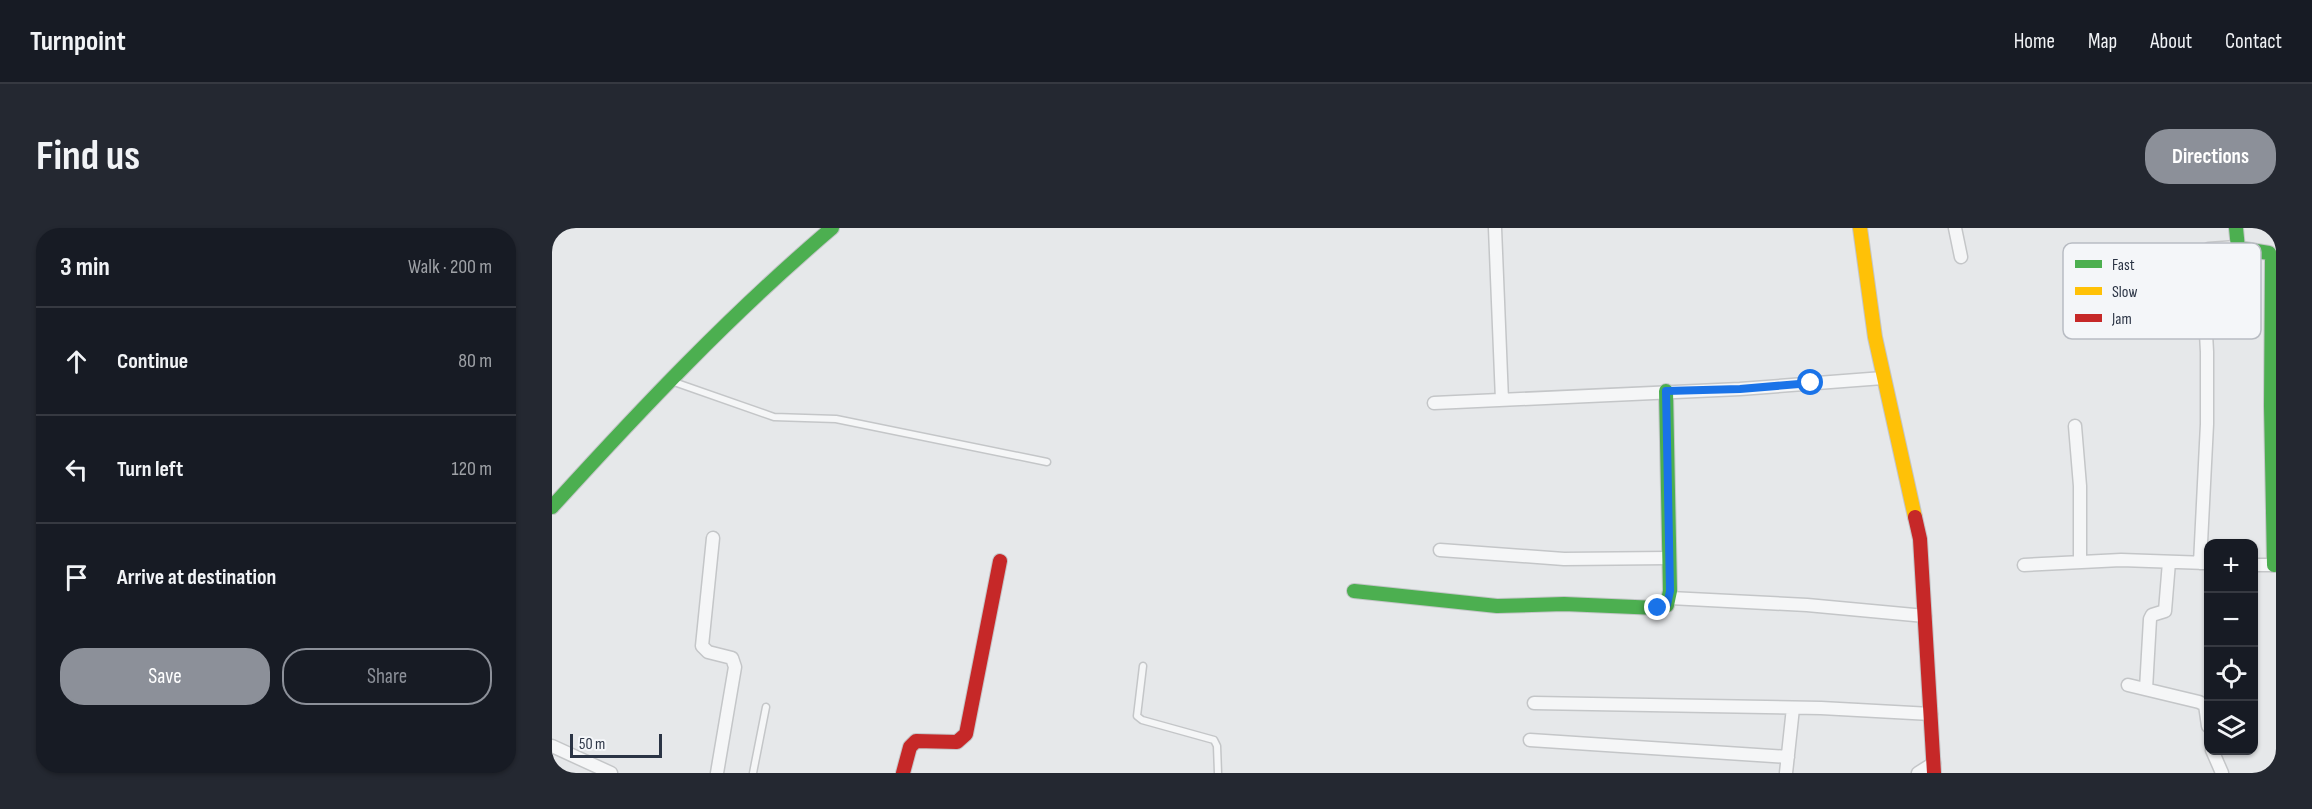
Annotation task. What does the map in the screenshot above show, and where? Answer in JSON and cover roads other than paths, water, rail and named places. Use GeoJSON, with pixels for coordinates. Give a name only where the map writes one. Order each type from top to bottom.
{"type":"FeatureCollection","features":[{"type":"Feature","properties":{"kind":"main road"},"geometry":{"type":"LineString","coordinates":[[552,507],[670,380],[764,287],[832,228]]}},
{"type":"Feature","properties":{"kind":"main road"},"geometry":{"type":"LineString","coordinates":[[1860,228],[1875,337],[1920,539],[1934,768]]}},
{"type":"Feature","properties":{"kind":"main road"},"geometry":{"type":"LineString","coordinates":[[2236,228],[2237,243]]}},
{"type":"Feature","properties":{"kind":"main road"},"geometry":{"type":"LineString","coordinates":[[2261,252],[2272,255],[2275,565]]}},
{"type":"Feature","properties":{"kind":"main road"},"geometry":{"type":"LineString","coordinates":[[1354,591],[1497,606],[1564,604],[1658,608],[1667,605],[1670,598],[1666,391]]}},
{"type":"Feature","properties":{"kind":"main road"},"geometry":{"type":"LineString","coordinates":[[903,773],[910,747],[916,741],[957,742],[961,741],[966,734],[1000,561]]}},
{"type":"Feature","properties":{"kind":"street"},"geometry":{"type":"LineString","coordinates":[[1495,228],[1502,400]]}},
{"type":"Feature","properties":{"kind":"street"},"geometry":{"type":"LineString","coordinates":[[1955,228],[1961,257]]}},
{"type":"Feature","properties":{"kind":"street"},"geometry":{"type":"LineString","coordinates":[[2205,539],[2206,339]]}},
{"type":"Feature","properties":{"kind":"street"},"geometry":{"type":"LineString","coordinates":[[1434,403],[1740,389],[1883,378]]}},
{"type":"Feature","properties":{"kind":"street"},"geometry":{"type":"LineString","coordinates":[[2075,426],[2080,486],[2080,561]]}},
{"type":"Feature","properties":{"kind":"street"},"geometry":{"type":"LineString","coordinates":[[713,538],[702,646],[708,652],[732,658],[735,667],[717,773]]}},
{"type":"Feature","properties":{"kind":"street"},"geometry":{"type":"LineString","coordinates":[[1440,550],[1564,559],[1669,558]]}},
{"type":"Feature","properties":{"kind":"street"},"geometry":{"type":"LineString","coordinates":[[2024,565],[2080,561],[2204,563]]}},
{"type":"Feature","properties":{"kind":"street"},"geometry":{"type":"LineString","coordinates":[[2146,689],[2150,619],[2151,616],[2165,611],[2169,562]]}},
{"type":"Feature","properties":{"kind":"street"},"geometry":{"type":"LineString","coordinates":[[2258,565],[2275,565]]}},
{"type":"Feature","properties":{"kind":"street"},"geometry":{"type":"LineString","coordinates":[[1670,598],[1807,605],[1925,616]]}},
{"type":"Feature","properties":{"kind":"street"},"geometry":{"type":"LineString","coordinates":[[2128,685],[2204,705]]}},
{"type":"Feature","properties":{"kind":"street"},"geometry":{"type":"LineString","coordinates":[[1534,703],[1793,708],[1931,714]]}},
{"type":"Feature","properties":{"kind":"street"},"geometry":{"type":"LineString","coordinates":[[1786,773],[1793,708]]}},
{"type":"Feature","properties":{"kind":"street"},"geometry":{"type":"LineString","coordinates":[[1530,740],[1788,757]]}},
{"type":"Feature","properties":{"kind":"street"},"geometry":{"type":"LineString","coordinates":[[552,746],[611,773]]}},
{"type":"Feature","properties":{"kind":"street"},"geometry":{"type":"LineString","coordinates":[[2214,755],[2222,773]]}},
{"type":"Feature","properties":{"kind":"street"},"geometry":{"type":"LineString","coordinates":[[1918,773],[1934,768]]}},
{"type":"Feature","properties":{"kind":"lane"},"geometry":{"type":"LineString","coordinates":[[670,380],[774,417],[836,419],[1047,462]]}},
{"type":"Feature","properties":{"kind":"lane"},"geometry":{"type":"LineString","coordinates":[[1143,666],[1137,717],[1214,740],[1218,749],[1218,773]]}},
{"type":"Feature","properties":{"kind":"lane"},"geometry":{"type":"LineString","coordinates":[[753,773],[766,707]]}}]}
